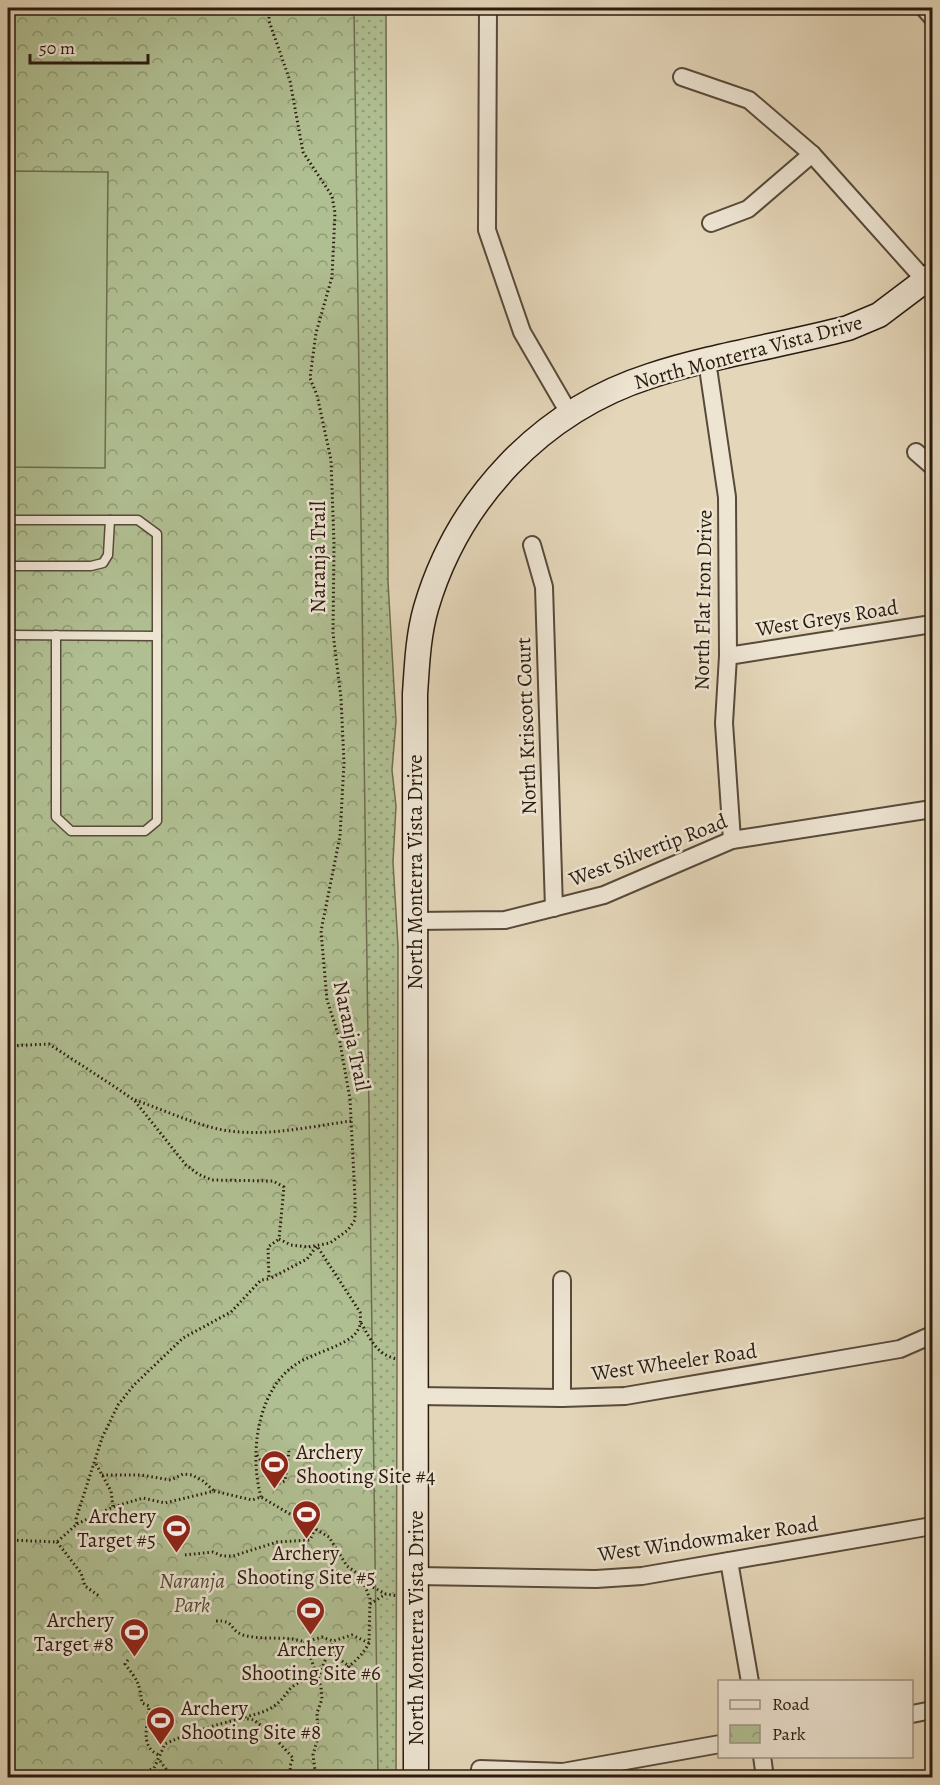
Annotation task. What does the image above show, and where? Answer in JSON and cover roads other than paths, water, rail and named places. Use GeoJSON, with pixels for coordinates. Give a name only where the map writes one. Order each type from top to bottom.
{"type":"FeatureCollection","features":[{"type":"Feature","properties":{"kind":"street"},"geometry":{"type":"LineString","coordinates":[[488,8],[487,230],[522,332],[569,413]]}},
{"type":"Feature","properties":{"kind":"street"},"geometry":{"type":"LineString","coordinates":[[924,8],[933,17]]}},
{"type":"Feature","properties":{"kind":"street"},"geometry":{"type":"LineString","coordinates":[[682,77],[749,100],[812,154],[930,282]]}},
{"type":"Feature","properties":{"kind":"street"},"geometry":{"type":"LineString","coordinates":[[711,223],[748,209],[812,154]]}},
{"type":"Feature","properties":{"kind":"street","name":"North Monterra Vista Drive"},"geometry":{"type":"LineString","coordinates":[[416,1778],[415,694],[418,648],[426,610],[440,566],[478,499],[537,437],[569,413],[614,390],[650,376],[849,328],[879,315],[930,282]]}},
{"type":"Feature","properties":{"kind":"street","name":"North Flat Iron Drive"},"geometry":{"type":"LineString","coordinates":[[707,361],[727,497],[728,656],[724,723],[732,840]]}},
{"type":"Feature","properties":{"kind":"street"},"geometry":{"type":"LineString","coordinates":[[916,452],[933,466]]}},
{"type":"Feature","properties":{"kind":"street","name":"North Kriscott Court"},"geometry":{"type":"LineString","coordinates":[[532,545],[544,587],[554,908]]}},
{"type":"Feature","properties":{"kind":"street","name":"West Greys Road"},"geometry":{"type":"LineString","coordinates":[[728,656],[933,624]]}},
{"type":"Feature","properties":{"kind":"street","name":"West Silvertip Road"},"geometry":{"type":"LineString","coordinates":[[414,921],[505,920],[604,895],[732,840],[933,809]]}},
{"type":"Feature","properties":{"kind":"street"},"geometry":{"type":"LineString","coordinates":[[562,1280],[562,1398]]}},
{"type":"Feature","properties":{"kind":"street","name":"West Wheeler Road"},"geometry":{"type":"LineString","coordinates":[[416,1396],[562,1398],[626,1396],[888,1351],[933,1335]]}},
{"type":"Feature","properties":{"kind":"street","name":"West Windowmaker Road"},"geometry":{"type":"LineString","coordinates":[[416,1576],[596,1579],[642,1576],[933,1526]]}},
{"type":"Feature","properties":{"kind":"street"},"geometry":{"type":"LineString","coordinates":[[729,1561],[750,1680]]}},
{"type":"Feature","properties":{"kind":"street"},"geometry":{"type":"LineString","coordinates":[[913,1714],[933,1710]]}},
{"type":"Feature","properties":{"kind":"street"},"geometry":{"type":"LineString","coordinates":[[480,1773],[563,1772],[718,1744]]}},
{"type":"Feature","properties":{"kind":"street"},"geometry":{"type":"LineString","coordinates":[[762,1758],[765,1778]]}},
{"type":"Feature","properties":{"kind":"lane"},"geometry":{"type":"LineString","coordinates":[[8,520],[138,520],[157,534],[157,821],[145,831],[71,831],[56,817],[56,635]]}},
{"type":"Feature","properties":{"kind":"lane"},"geometry":{"type":"LineString","coordinates":[[8,566],[91,566],[103,563],[108,555],[110,520]]}},
{"type":"Feature","properties":{"kind":"lane"},"geometry":{"type":"LineString","coordinates":[[8,635],[157,636]]}},
{"type":"Feature","properties":{"kind":"place","name":"Archery Shooting Site #4"},"geometry":{"type":"Point","coordinates":[275,1490]}},
{"type":"Feature","properties":{"kind":"place","name":"Archery Shooting Site #5"},"geometry":{"type":"Point","coordinates":[306,1540]}},
{"type":"Feature","properties":{"kind":"place","name":"Archery Target #5"},"geometry":{"type":"Point","coordinates":[177,1554]}},
{"type":"Feature","properties":{"kind":"place","name":"Archery Shooting Site #6"},"geometry":{"type":"Point","coordinates":[311,1636]}},
{"type":"Feature","properties":{"kind":"place","name":"Archery Target #8"},"geometry":{"type":"Point","coordinates":[135,1658]}},
{"type":"Feature","properties":{"kind":"place","name":"Archery Shooting Site #8"},"geometry":{"type":"Point","coordinates":[160,1746]}},
{"type":"Feature","properties":{"kind":"park label","name":"Naranja Park"},"geometry":{"type":"Point","coordinates":[192,1593]}}]}
